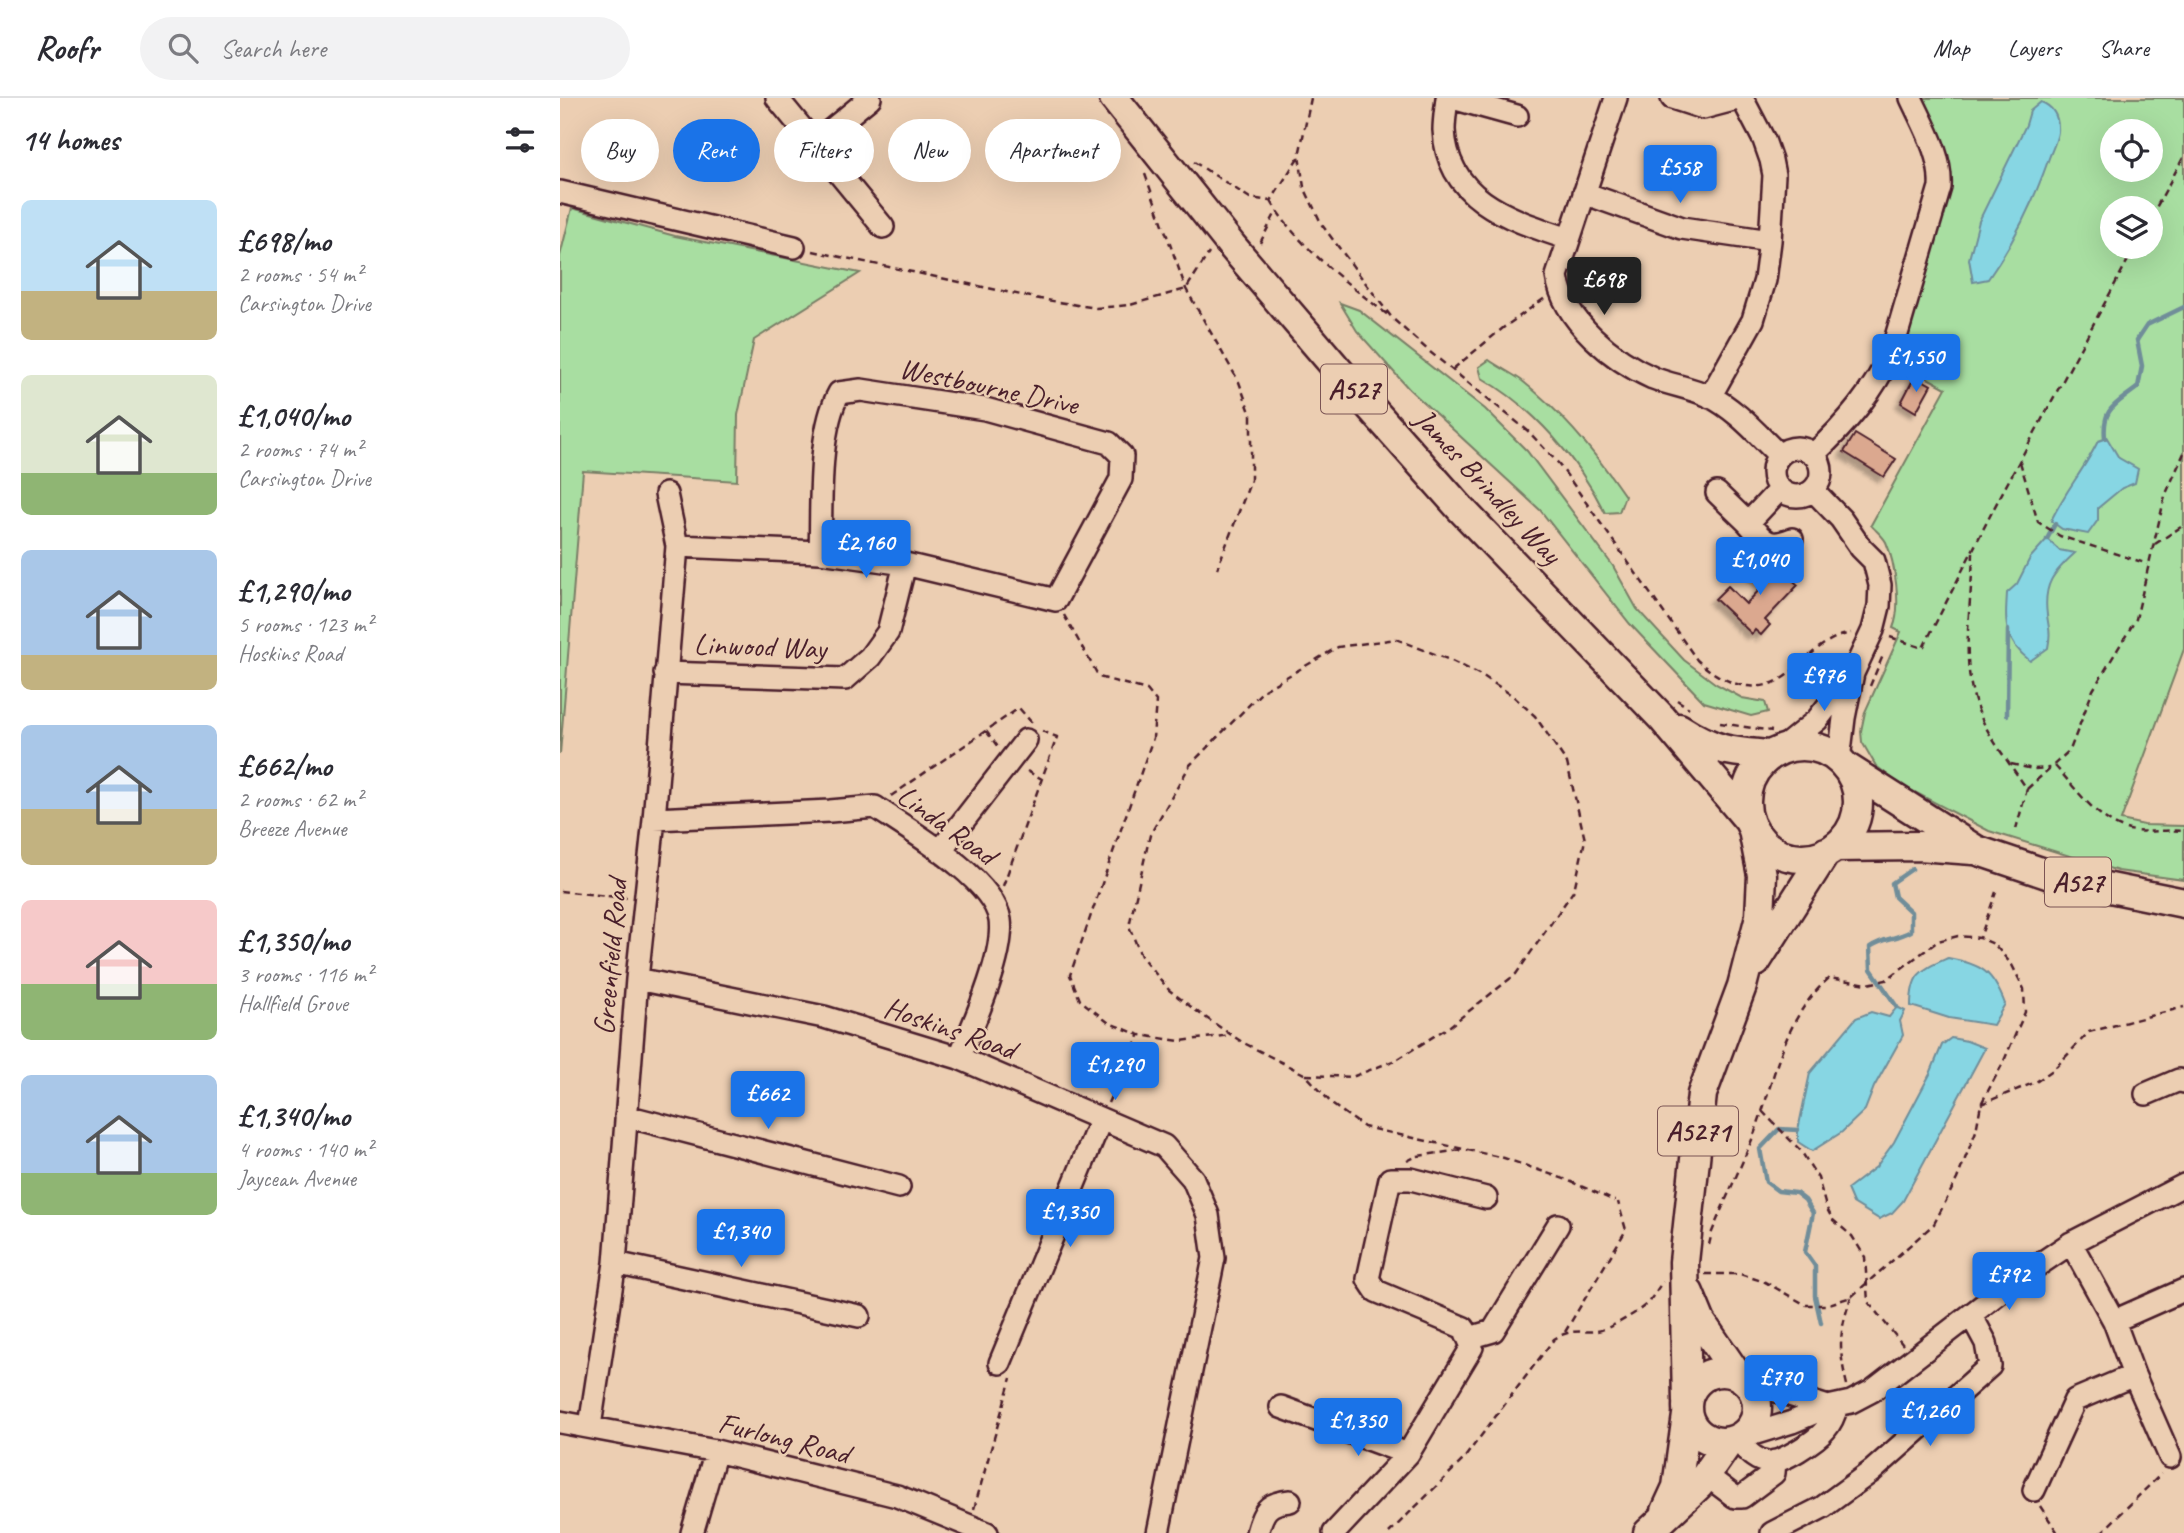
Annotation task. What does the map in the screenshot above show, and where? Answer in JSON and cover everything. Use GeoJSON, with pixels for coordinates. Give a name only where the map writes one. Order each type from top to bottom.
{"type":"FeatureCollection","features":[{"type":"Feature","properties":{"kind":"main road","name":"James Brindley Way"},"geometry":{"type":"LineString","coordinates":[[1114,98],[1232,246],[1364,401],[1479,528],[1704,744],[1729,752],[1776,745]]}},
{"type":"Feature","properties":{"kind":"main road","name":"James Brindley Way"},"geometry":{"type":"LineString","coordinates":[[1666,706],[1751,826]]}},
{"type":"Feature","properties":{"kind":"main road","name":"A527"},"geometry":{"type":"LineString","coordinates":[[1776,745],[1819,748],[1976,850],[2056,877],[2184,903]]}},
{"type":"Feature","properties":{"kind":"main road"},"geometry":{"type":"LineString","coordinates":[[1751,826],[1746,803],[1749,781],[1776,745]]}},
{"type":"Feature","properties":{"kind":"main road"},"geometry":{"type":"LineString","coordinates":[[1831,849],[1850,830],[1857,810],[1858,799],[1853,779],[1842,764]]}},
{"type":"Feature","properties":{"kind":"main road","name":"A527"},"geometry":{"type":"LineString","coordinates":[[1751,826],[1763,842],[1778,853],[1797,858],[1816,856],[1831,849],[1919,846],[1976,850]]}},
{"type":"Feature","properties":{"kind":"main road","name":"A5271"},"geometry":{"type":"LineString","coordinates":[[1654,1528],[1677,1487],[1687,1408],[1688,1277],[1702,1094],[1742,986],[1759,916],[1762,875],[1751,826]]}},
{"type":"Feature","properties":{"kind":"main road","name":"A5271"},"geometry":{"type":"LineString","coordinates":[[1742,986],[1831,849]]}},
{"type":"Feature","properties":{"kind":"main road","name":"A5271"},"geometry":{"type":"LineString","coordinates":[[1688,1277],[1702,1322],[1743,1379]]}},
{"type":"Feature","properties":{"kind":"main road"},"geometry":{"type":"LineString","coordinates":[[1717,1372],[1743,1379],[1754,1392],[1757,1412],[1754,1422],[1735,1440],[1717,1442],[1696,1432],[1687,1408],[1696,1383],[1717,1372]]}},
{"type":"Feature","properties":{"kind":"main road","name":"A5271"},"geometry":{"type":"LineString","coordinates":[[1654,1528],[1699,1485],[1735,1440]]}},
{"type":"Feature","properties":{"kind":"street"},"geometry":{"type":"LineString","coordinates":[[778,98],[794,119]]}},
{"type":"Feature","properties":{"kind":"street"},"geometry":{"type":"LineString","coordinates":[[844,119],[870,98]]}},
{"type":"Feature","properties":{"kind":"street"},"geometry":{"type":"LineString","coordinates":[[1616,98],[1558,276],[1563,300],[1576,319],[1624,363],[1654,378],[1710,397],[1733,413],[1779,455]]}},
{"type":"Feature","properties":{"kind":"street"},"geometry":{"type":"LineString","coordinates":[[1672,98],[1703,108],[1741,98],[1764,140],[1774,175],[1765,280],[1753,320],[1710,397]]}},
{"type":"Feature","properties":{"kind":"street"},"geometry":{"type":"LineString","coordinates":[[1814,454],[1862,403],[1884,368],[1892,351],[1940,187],[1938,158],[1910,98]]}},
{"type":"Feature","properties":{"kind":"street"},"geometry":{"type":"LineString","coordinates":[[1517,116],[1457,100],[1444,131],[1456,173],[1470,191],[1491,209],[1569,239]]}},
{"type":"Feature","properties":{"kind":"street"},"geometry":{"type":"LineString","coordinates":[[846,182],[883,227]]}},
{"type":"Feature","properties":{"kind":"street"},"geometry":{"type":"LineString","coordinates":[[560,192],[794,247]]}},
{"type":"Feature","properties":{"kind":"street"},"geometry":{"type":"LineString","coordinates":[[1584,193],[1682,228],[1770,242]]}},
{"type":"Feature","properties":{"kind":"street","name":"Westbourne Drive"},"geometry":{"type":"LineString","coordinates":[[820,552],[824,450],[832,405],[839,393],[861,390],[985,409],[1109,443],[1122,456],[1121,479],[1056,600]]}},
{"type":"Feature","properties":{"kind":"street"},"geometry":{"type":"LineString","coordinates":[[1798,447],[1814,454],[1820,463],[1821,473],[1813,490],[1795,496],[1780,489],[1773,472],[1779,455],[1798,447]]}},
{"type":"Feature","properties":{"kind":"street"},"geometry":{"type":"LineString","coordinates":[[1748,523],[1780,489]]}},
{"type":"Feature","properties":{"kind":"street"},"geometry":{"type":"LineString","coordinates":[[1776,745],[1817,720],[1853,673],[1873,631],[1879,606],[1880,585],[1874,561],[1861,548],[1841,519],[1813,490]]}},
{"type":"Feature","properties":{"kind":"street"},"geometry":{"type":"LineString","coordinates":[[1717,493],[1767,543],[1779,544],[1792,539]]}},
{"type":"Feature","properties":{"kind":"street","name":"Greenfield Road"},"geometry":{"type":"LineString","coordinates":[[590,1426],[615,1263],[637,979],[677,546],[666,494]]}},
{"type":"Feature","properties":{"kind":"street"},"geometry":{"type":"LineString","coordinates":[[677,546],[820,552],[905,564],[1056,600]]}},
{"type":"Feature","properties":{"kind":"street","name":"Linwood Way"},"geometry":{"type":"LineString","coordinates":[[665,673],[845,679],[870,657],[888,632],[905,564]]}},
{"type":"Feature","properties":{"kind":"street"},"geometry":{"type":"LineString","coordinates":[[1842,764],[1844,718],[1853,673]]}},
{"type":"Feature","properties":{"kind":"street"},"geometry":{"type":"LineString","coordinates":[[940,851],[1026,740]]}},
{"type":"Feature","properties":{"kind":"street","name":"Linda Road"},"geometry":{"type":"LineString","coordinates":[[653,820],[875,807],[940,851],[986,890],[1000,920],[998,953],[960,1058]]}},
{"type":"Feature","properties":{"kind":"street","name":"Hoskins Road"},"geometry":{"type":"LineString","coordinates":[[637,979],[824,1017],[960,1058],[1164,1146],[1193,1179],[1208,1215],[1214,1258],[1158,1533]]}},
{"type":"Feature","properties":{"kind":"street"},"geometry":{"type":"LineString","coordinates":[[2146,1094],[2179,1080],[2184,1082]]}},
{"type":"Feature","properties":{"kind":"street"},"geometry":{"type":"LineString","coordinates":[[626,1116],[899,1187]]}},
{"type":"Feature","properties":{"kind":"street"},"geometry":{"type":"LineString","coordinates":[[1000,1363],[1101,1119]]}},
{"type":"Feature","properties":{"kind":"street"},"geometry":{"type":"LineString","coordinates":[[1334,1533],[1408,1454],[1472,1347],[1464,1328],[1376,1291],[1368,1279],[1390,1178],[1411,1179],[1486,1198]]}},
{"type":"Feature","properties":{"kind":"street"},"geometry":{"type":"LineString","coordinates":[[1839,1404],[1834,1418],[1824,1432],[1782,1460],[1769,1463],[1754,1458],[1735,1440],[1792,1422],[1872,1391],[2012,1282],[2071,1243],[2184,1185]]}},
{"type":"Feature","properties":{"kind":"street"},"geometry":{"type":"LineString","coordinates":[[1469,1338],[1493,1331],[1558,1225]]}},
{"type":"Feature","properties":{"kind":"street"},"geometry":{"type":"LineString","coordinates":[[2071,1243],[2114,1321],[2170,1457]]}},
{"type":"Feature","properties":{"kind":"street"},"geometry":{"type":"LineString","coordinates":[[615,1263],[859,1316]]}},
{"type":"Feature","properties":{"kind":"street"},"geometry":{"type":"LineString","coordinates":[[2114,1321],[2184,1290]]}},
{"type":"Feature","properties":{"kind":"street"},"geometry":{"type":"LineString","coordinates":[[1772,1533],[1823,1507],[1872,1471],[1990,1366],[1986,1343],[1971,1314]]}},
{"type":"Feature","properties":{"kind":"street"},"geometry":{"type":"LineString","coordinates":[[2034,1490],[2075,1400],[2134,1374]]}},
{"type":"Feature","properties":{"kind":"street"},"geometry":{"type":"LineString","coordinates":[[1743,1379],[1839,1404]]}},
{"type":"Feature","properties":{"kind":"street"},"geometry":{"type":"LineString","coordinates":[[1281,1407],[1408,1454]]}},
{"type":"Feature","properties":{"kind":"street","name":"Furlong Road"},"geometry":{"type":"LineString","coordinates":[[560,1422],[716,1451],[897,1496],[978,1530]]}},
{"type":"Feature","properties":{"kind":"street"},"geometry":{"type":"LineString","coordinates":[[692,1533],[716,1451]]}},
{"type":"Feature","properties":{"kind":"street"},"geometry":{"type":"LineString","coordinates":[[1706,1475],[1735,1497],[1742,1497],[1774,1473],[1775,1461]]}},
{"type":"Feature","properties":{"kind":"street"},"geometry":{"type":"LineString","coordinates":[[1257,1533],[1268,1508],[1275,1503],[1290,1501]]}},
{"type":"Feature","properties":{"kind":"path"},"geometry":{"type":"LineString","coordinates":[[1271,201],[1299,156],[1311,98]]}},
{"type":"Feature","properties":{"kind":"path"},"geometry":{"type":"LineString","coordinates":[[1299,156],[1304,187],[1322,225],[1392,318]]}},
{"type":"Feature","properties":{"kind":"path"},"geometry":{"type":"LineString","coordinates":[[2162,196],[2184,156]]}},
{"type":"Feature","properties":{"kind":"path"},"geometry":{"type":"LineString","coordinates":[[1190,159],[1250,198],[1271,201]]}},
{"type":"Feature","properties":{"kind":"path"},"geometry":{"type":"LineString","coordinates":[[1141,163],[1186,289],[1239,382],[1251,415],[1251,480],[1217,569]]}},
{"type":"Feature","properties":{"kind":"path"},"geometry":{"type":"LineString","coordinates":[[1271,201],[1322,260],[1528,431],[1559,464],[1674,629],[1697,660],[1711,673],[1743,687],[1775,682],[1788,675],[1813,650],[1842,635],[1859,632]]}},
{"type":"Feature","properties":{"kind":"path"},"geometry":{"type":"LineString","coordinates":[[1257,249],[1277,211]]}},
{"type":"Feature","properties":{"kind":"path"},"geometry":{"type":"LineString","coordinates":[[794,247],[1040,299],[1096,308],[1130,305],[1186,289],[1212,247]]}},
{"type":"Feature","properties":{"kind":"path"},"geometry":{"type":"LineString","coordinates":[[1867,693],[1891,635],[1923,648],[2129,259]]}},
{"type":"Feature","properties":{"kind":"path"},"geometry":{"type":"LineString","coordinates":[[1452,369],[1559,288]]}},
{"type":"Feature","properties":{"kind":"path"},"geometry":{"type":"LineString","coordinates":[[2016,829],[2027,789],[2070,750],[2093,690],[2136,619],[2165,496],[2184,453]]}},
{"type":"Feature","properties":{"kind":"path"},"geometry":{"type":"LineString","coordinates":[[2020,461],[2038,522],[2060,536],[2149,564]]}},
{"type":"Feature","properties":{"kind":"path"},"geometry":{"type":"LineString","coordinates":[[2155,544],[2184,525]]}},
{"type":"Feature","properties":{"kind":"path"},"geometry":{"type":"LineString","coordinates":[[1973,549],[1968,646],[1970,682],[1980,715],[1994,742],[2027,789]]}},
{"type":"Feature","properties":{"kind":"path"},"geometry":{"type":"LineString","coordinates":[[1056,600],[1099,677],[1147,690],[1156,701],[1153,738],[1070,975],[1080,1000],[1109,1023],[1140,1035],[1180,1041],[1231,1034]]}},
{"type":"Feature","properties":{"kind":"path"},"geometry":{"type":"LineString","coordinates":[[1306,1075],[1352,1077],[1398,1059],[1450,1026],[1517,974],[1574,890],[1585,840],[1567,763],[1535,716],[1513,696],[1483,677],[1450,660],[1396,639],[1338,648],[1264,690],[1190,765],[1150,835],[1129,926],[1140,956],[1169,990],[1231,1034],[1306,1075],[1333,1105],[1364,1127],[1504,1158],[1616,1201],[1626,1230],[1565,1332]]}},
{"type":"Feature","properties":{"kind":"path"},"geometry":{"type":"LineString","coordinates":[[1666,706],[1691,709]]}},
{"type":"Feature","properties":{"kind":"path"},"geometry":{"type":"LineString","coordinates":[[1713,722],[1776,745]]}},
{"type":"Feature","properties":{"kind":"path"},"geometry":{"type":"LineString","coordinates":[[2011,764],[2033,769],[2052,766]]}},
{"type":"Feature","properties":{"kind":"path"},"geometry":{"type":"LineString","coordinates":[[2052,766],[2095,811],[2122,827],[2135,831],[2184,831]]}},
{"type":"Feature","properties":{"kind":"path"},"geometry":{"type":"LineString","coordinates":[[560,891],[645,900]]}},
{"type":"Feature","properties":{"kind":"path"},"geometry":{"type":"LineString","coordinates":[[1980,938],[1996,892]]}},
{"type":"Feature","properties":{"kind":"path"},"geometry":{"type":"LineString","coordinates":[[1389,1533],[1462,1461],[1554,1339],[1565,1332],[1599,1331],[1631,1315],[1649,1302],[1661,1283],[1671,1275],[1688,1277],[1740,1274],[1765,1282],[1806,1304],[1826,1305],[1851,1297],[1934,1224],[1967,1155],[1976,1131],[1981,1104],[2003,1063],[2025,1012],[2024,989],[2012,965],[1994,944],[1980,938],[1958,936],[1938,941],[1886,979],[1868,984],[1829,978],[1810,995],[1788,1033],[1754,1136],[1712,1232],[1707,1255]]}},
{"type":"Feature","properties":{"kind":"path"},"geometry":{"type":"LineString","coordinates":[[1981,1104],[2036,1082],[2054,1069],[2089,1032],[2184,1007]]}},
{"type":"Feature","properties":{"kind":"path"},"geometry":{"type":"LineString","coordinates":[[1101,1119],[1140,1035]]}},
{"type":"Feature","properties":{"kind":"path"},"geometry":{"type":"LineString","coordinates":[[1762,1111],[1801,1151],[1818,1178],[1833,1220],[1852,1236],[1865,1257],[1868,1302],[1914,1359]]}},
{"type":"Feature","properties":{"kind":"path"},"geometry":{"type":"LineString","coordinates":[[1390,1178],[1408,1159],[1466,1150]]}},
{"type":"Feature","properties":{"kind":"path"},"geometry":{"type":"LineString","coordinates":[[1839,1404],[1840,1329],[1851,1297]]}},
{"type":"Feature","properties":{"kind":"path"},"geometry":{"type":"LineString","coordinates":[[978,1530],[1012,1377],[1000,1363]]}},
{"type":"Feature","properties":{"kind":"path"},"geometry":{"type":"LineString","coordinates":[[2101,1533],[2171,1465],[2170,1457]]}},
{"type":"Feature","properties":{"kind":"path"},"geometry":{"type":"LineString","coordinates":[[2034,1490],[2039,1505],[2058,1533]]}},
{"type":"Feature","properties":{"kind":"green space"},"geometry":{"type":"Polygon","coordinates":[[[1910,98],[2184,98],[2184,649],[2121,820],[2144,825],[2184,826],[2184,880],[2118,871],[1989,831],[1901,785],[1876,766],[1862,742],[1865,712],[1901,632],[1893,628],[1897,597],[1895,573],[1889,551],[1885,540],[1871,525],[1946,388],[1889,357],[1940,187],[1910,98]]]}},
{"type":"Feature","properties":{"kind":"green space"},"geometry":{"type":"Polygon","coordinates":[[[572,208],[675,236],[860,273],[754,340],[738,415],[737,481],[583,471],[560,754],[560,256],[572,208]]]}},
{"type":"Feature","properties":{"kind":"green space"},"geometry":{"type":"Polygon","coordinates":[[[1340,303],[1359,310],[1485,409],[1527,451],[1613,566],[1637,609],[1684,660],[1716,684],[1742,698],[1765,702],[1768,712],[1751,716],[1704,702],[1630,624],[1540,510],[1409,389],[1357,331],[1340,303]]]}},
{"type":"Feature","properties":{"kind":"green space"},"geometry":{"type":"Polygon","coordinates":[[[1489,360],[1536,392],[1578,434],[1625,496],[1619,512],[1605,513],[1582,473],[1553,436],[1519,404],[1482,378],[1479,367],[1489,360]]]}},
{"type":"Feature","properties":{"kind":"water"},"geometry":{"type":"Polygon","coordinates":[[[2041,102],[2052,110],[2056,117],[2058,132],[2037,190],[2015,236],[1988,279],[1973,282],[1969,259],[1979,221],[2026,125],[2030,111],[2041,102]]]}},
{"type":"Feature","properties":{"kind":"water"},"geometry":{"type":"Polygon","coordinates":[[[2107,438],[2119,458],[2138,469],[2135,483],[2122,488],[2098,508],[2098,520],[2088,534],[2062,529],[2051,521],[2056,510],[2098,441],[2107,438]]]}},
{"type":"Feature","properties":{"kind":"water"},"geometry":{"type":"Polygon","coordinates":[[[2047,539],[2059,550],[2075,553],[2055,573],[2048,587],[2048,648],[2030,661],[2015,646],[2008,631],[2007,593],[2017,584],[2030,558],[2047,539]]]}},
{"type":"Feature","properties":{"kind":"water"},"geometry":{"type":"Polygon","coordinates":[[[1948,958],[1978,967],[1996,984],[2005,1004],[1993,1025],[1949,1018],[1911,1006],[1913,986],[1919,974],[1948,958]]]}},
{"type":"Feature","properties":{"kind":"water"},"geometry":{"type":"Polygon","coordinates":[[[1897,1007],[1905,1011],[1900,1021],[1903,1035],[1874,1087],[1865,1110],[1842,1132],[1812,1151],[1798,1142],[1810,1073],[1856,1018],[1871,1012],[1889,1017],[1897,1007]]]}},
{"type":"Feature","properties":{"kind":"water"},"geometry":{"type":"Polygon","coordinates":[[[1951,1038],[1985,1048],[1903,1201],[1892,1213],[1879,1219],[1853,1203],[1847,1189],[1876,1167],[1894,1142],[1930,1074],[1942,1045],[1951,1038]]]}},
{"type":"Feature","properties":{"kind":"building"},"geometry":{"type":"Polygon","coordinates":[[[1915,376],[1931,385],[1916,412],[1901,403],[1915,376]]]}},
{"type":"Feature","properties":{"kind":"building"},"geometry":{"type":"Polygon","coordinates":[[[1855,434],[1896,459],[1884,477],[1844,452],[1855,434]]]}},
{"type":"Feature","properties":{"kind":"building"},"geometry":{"type":"Polygon","coordinates":[[[1766,555],[1798,585],[1765,620],[1770,625],[1761,635],[1755,630],[1752,634],[1715,599],[1728,586],[1746,604],[1764,585],[1750,572],[1766,555]]]}},
{"type":"Feature","properties":{"kind":"waterway"},"geometry":{"type":"LineString","coordinates":[[2105,438],[2108,413],[2138,387],[2142,366],[2137,340],[2147,325],[2184,307]]}},
{"type":"Feature","properties":{"kind":"waterway"},"geometry":{"type":"LineString","coordinates":[[2047,539],[2055,524]]}},
{"type":"Feature","properties":{"kind":"waterway"},"geometry":{"type":"LineString","coordinates":[[2007,715],[2008,630]]}},
{"type":"Feature","properties":{"kind":"waterway"},"geometry":{"type":"LineString","coordinates":[[1897,1007],[1871,969],[1870,947],[1911,931],[1911,912],[1895,897],[1892,883],[1912,869]]}},
{"type":"Feature","properties":{"kind":"waterway"},"geometry":{"type":"LineString","coordinates":[[1798,1130],[1779,1129],[1760,1149],[1766,1182],[1778,1191],[1796,1193],[1805,1200],[1813,1213],[1805,1252],[1815,1266],[1815,1296],[1821,1323]]}}]}
